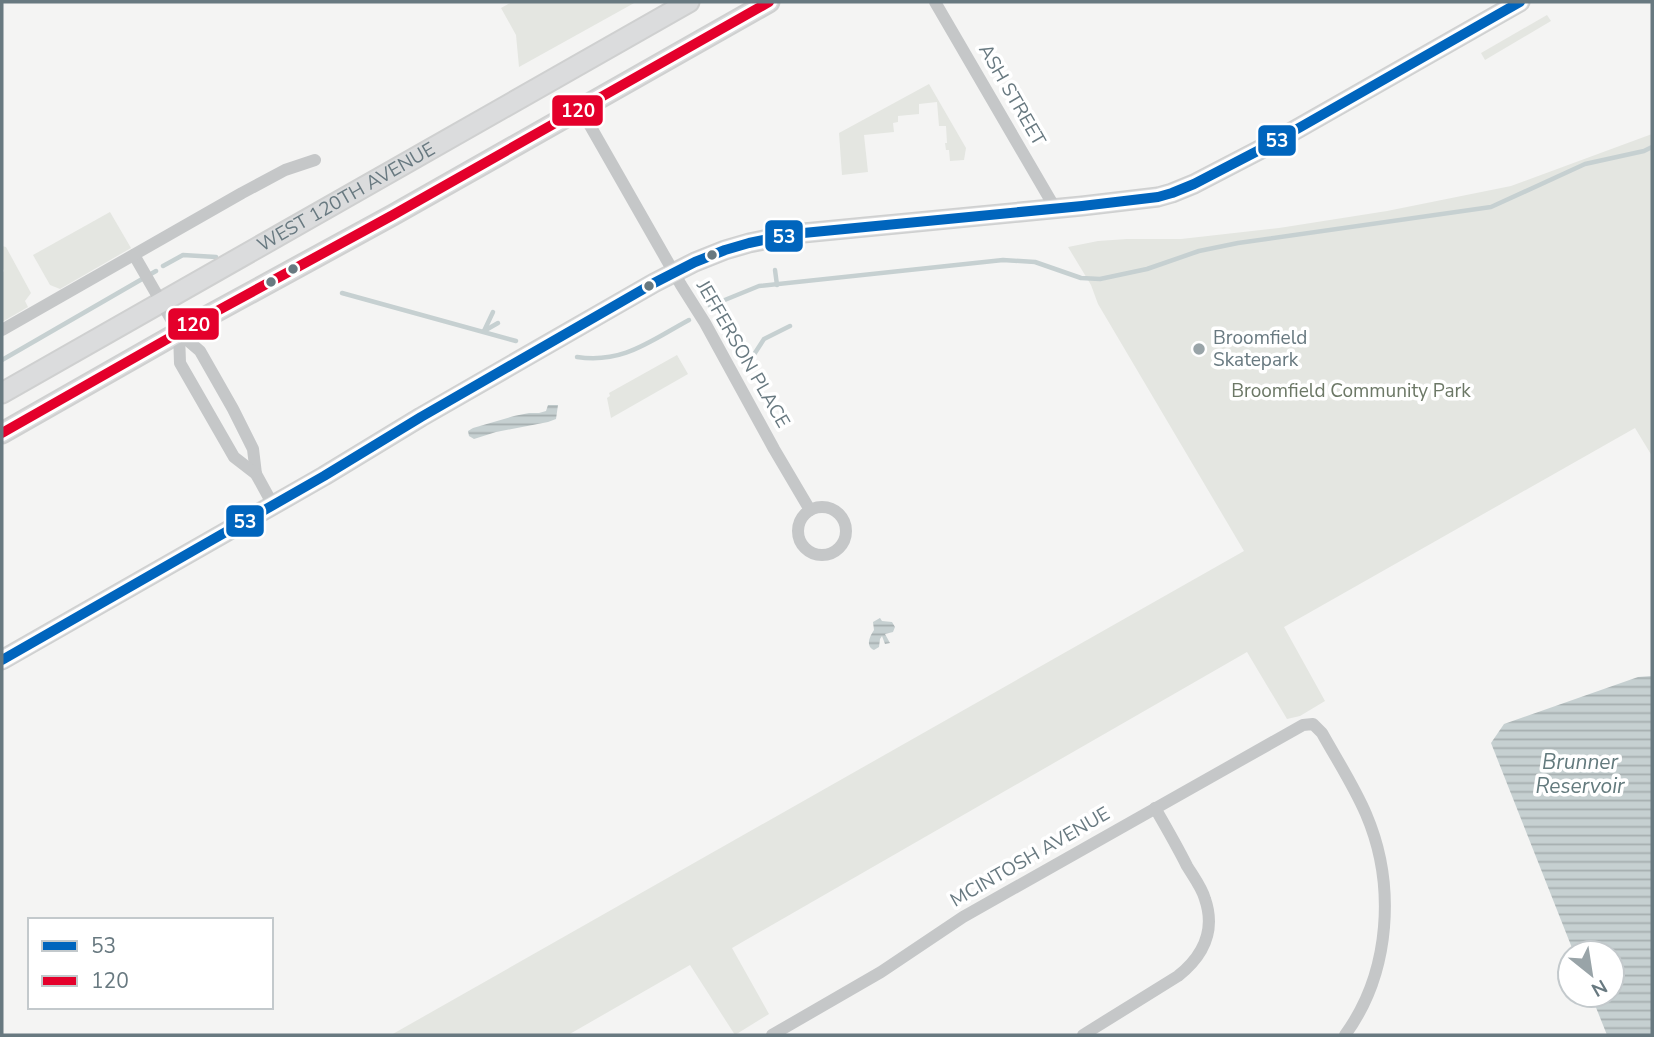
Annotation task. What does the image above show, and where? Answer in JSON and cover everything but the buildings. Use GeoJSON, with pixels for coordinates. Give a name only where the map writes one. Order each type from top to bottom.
{"type":"FeatureCollection","features":[{"type":"Feature","properties":{"kind":"main road","name":"WEST 120TH AVENUE"},"geometry":{"type":"LineString","coordinates":[[2,393],[157,295],[689,2]]}},
{"type":"Feature","properties":{"kind":"main road","name":"WEST 120TH AVENUE"},"geometry":{"type":"LineString","coordinates":[[2,433],[769,2]]}},
{"type":"Feature","properties":{"kind":"street","name":"ASH STREET"},"geometry":{"type":"LineString","coordinates":[[935,2],[1055,208]]}},
{"type":"Feature","properties":{"kind":"street"},"geometry":{"type":"LineString","coordinates":[[2,660],[695,261],[773,237],[1158,197],[1172,193],[1269,145],[1520,2]]}},
{"type":"Feature","properties":{"kind":"street","name":"JEFFERSON PLACE"},"geometry":{"type":"LineString","coordinates":[[580,108],[810,510]]}},
{"type":"Feature","properties":{"kind":"street"},"geometry":{"type":"LineString","coordinates":[[2,330],[263,181],[314,160]]}},
{"type":"Feature","properties":{"kind":"street"},"geometry":{"type":"LineString","coordinates":[[134,255],[179,332],[200,351],[233,409],[253,449],[256,474],[273,505]]}},
{"type":"Feature","properties":{"kind":"street"},"geometry":{"type":"LineString","coordinates":[[179,332],[180,363],[234,457],[256,474]]}},
{"type":"Feature","properties":{"kind":"street","name":"MCINTOSH AVENUE"},"geometry":{"type":"LineString","coordinates":[[772,1035],[881,972],[963,918],[1303,725],[1314,724],[1322,733],[1366,815],[1375,837],[1384,883],[1385,922],[1378,963],[1368,994],[1345,1035]]}},
{"type":"Feature","properties":{"kind":"street"},"geometry":{"type":"LineString","coordinates":[[1083,1035],[1192,965],[1207,937],[1209,919],[1205,899],[1155,808]]}},
{"type":"Feature","properties":{"kind":"green space"},"geometry":{"type":"Polygon","coordinates":[[[512,2],[636,2],[519,67],[516,35],[501,8],[512,2]]]}},
{"type":"Feature","properties":{"kind":"green space"},"geometry":{"type":"Polygon","coordinates":[[[1547,15],[1551,21],[1485,60],[1481,53],[1547,15]]]}},
{"type":"Feature","properties":{"kind":"green space"},"geometry":{"type":"Polygon","coordinates":[[[929,84],[966,148],[964,160],[950,161],[945,143],[946,126],[939,126],[937,102],[919,104],[919,114],[898,116],[898,122],[893,123],[894,132],[864,135],[868,172],[842,175],[839,133],[929,84]]]}},
{"type":"Feature","properties":{"kind":"green space","name":"Broomfield Community Park"},"geometry":{"type":"Polygon","coordinates":[[[1652,134],[1652,456],[1635,428],[1284,627],[1325,701],[1300,716],[1287,719],[1247,652],[732,948],[769,1014],[735,1035],[690,965],[568,1035],[391,1035],[1244,551],[1098,304],[1091,285],[1068,247],[1098,241],[1181,239],[1279,228],[1387,211],[1511,186],[1652,134]]]}},
{"type":"Feature","properties":{"kind":"green space"},"geometry":{"type":"Polygon","coordinates":[[[110,212],[131,248],[60,289],[50,285],[33,255],[110,212]]]}},
{"type":"Feature","properties":{"kind":"green space"},"geometry":{"type":"Polygon","coordinates":[[[2,246],[6,247],[31,293],[25,301],[28,307],[2,322],[4,271],[2,246]]]}},
{"type":"Feature","properties":{"kind":"green space"},"geometry":{"type":"Polygon","coordinates":[[[677,355],[688,374],[611,418],[607,398],[609,393],[677,355]]]}},
{"type":"Feature","properties":{"kind":"water"},"geometry":{"type":"Polygon","coordinates":[[[548,405],[558,405],[556,419],[474,439],[469,436],[468,431],[473,428],[514,416],[546,411],[548,405]]]}},
{"type":"Feature","properties":{"kind":"water"},"geometry":{"type":"Polygon","coordinates":[[[880,618],[882,621],[892,622],[895,627],[893,632],[885,634],[890,643],[885,644],[882,636],[879,647],[874,650],[869,641],[874,630],[873,622],[880,618]]]}},
{"type":"Feature","properties":{"kind":"water","name":"Brunner Reservoir"},"geometry":{"type":"Polygon","coordinates":[[[1652,676],[1652,1035],[1607,1035],[1597,1009],[1626,1009],[1626,939],[1568,939],[1491,743],[1504,724],[1638,677],[1652,676]]]}},
{"type":"Feature","properties":{"kind":"waterway"},"geometry":{"type":"LineString","coordinates":[[710,306],[759,286],[1003,260],[1035,262],[1081,278],[1100,279],[1147,269],[1199,251],[1238,243],[1491,207],[1585,164],[1652,147]]}},
{"type":"Feature","properties":{"kind":"waterway"},"geometry":{"type":"LineString","coordinates":[[163,266],[183,255],[216,257]]}},
{"type":"Feature","properties":{"kind":"waterway"},"geometry":{"type":"LineString","coordinates":[[775,270],[777,285]]}},
{"type":"Feature","properties":{"kind":"waterway"},"geometry":{"type":"LineString","coordinates":[[2,360],[156,271]]}},
{"type":"Feature","properties":{"kind":"waterway"},"geometry":{"type":"LineString","coordinates":[[342,293],[516,341]]}},
{"type":"Feature","properties":{"kind":"waterway"},"geometry":{"type":"LineString","coordinates":[[484,331],[493,312]]}},
{"type":"Feature","properties":{"kind":"waterway"},"geometry":{"type":"LineString","coordinates":[[577,357],[622,354],[649,343],[689,320]]}},
{"type":"Feature","properties":{"kind":"waterway"},"geometry":{"type":"LineString","coordinates":[[484,331],[498,323]]}},
{"type":"Feature","properties":{"kind":"waterway"},"geometry":{"type":"LineString","coordinates":[[753,356],[764,339],[790,326]]}},
{"type":"Feature","properties":{"kind":"transit line","name":"120"},"geometry":{"type":"LineString","coordinates":[[2,433],[769,2]]}},
{"type":"Feature","properties":{"kind":"transit line","name":"53"},"geometry":{"type":"LineString","coordinates":[[2,660],[654,283],[695,262],[749,243],[793,234],[1082,206],[1172,193],[1269,145],[1520,2]]}},
{"type":"Feature","properties":{"kind":"place","name":"Broomfield Skatepark"},"geometry":{"type":"Point","coordinates":[1199,349]}}]}
